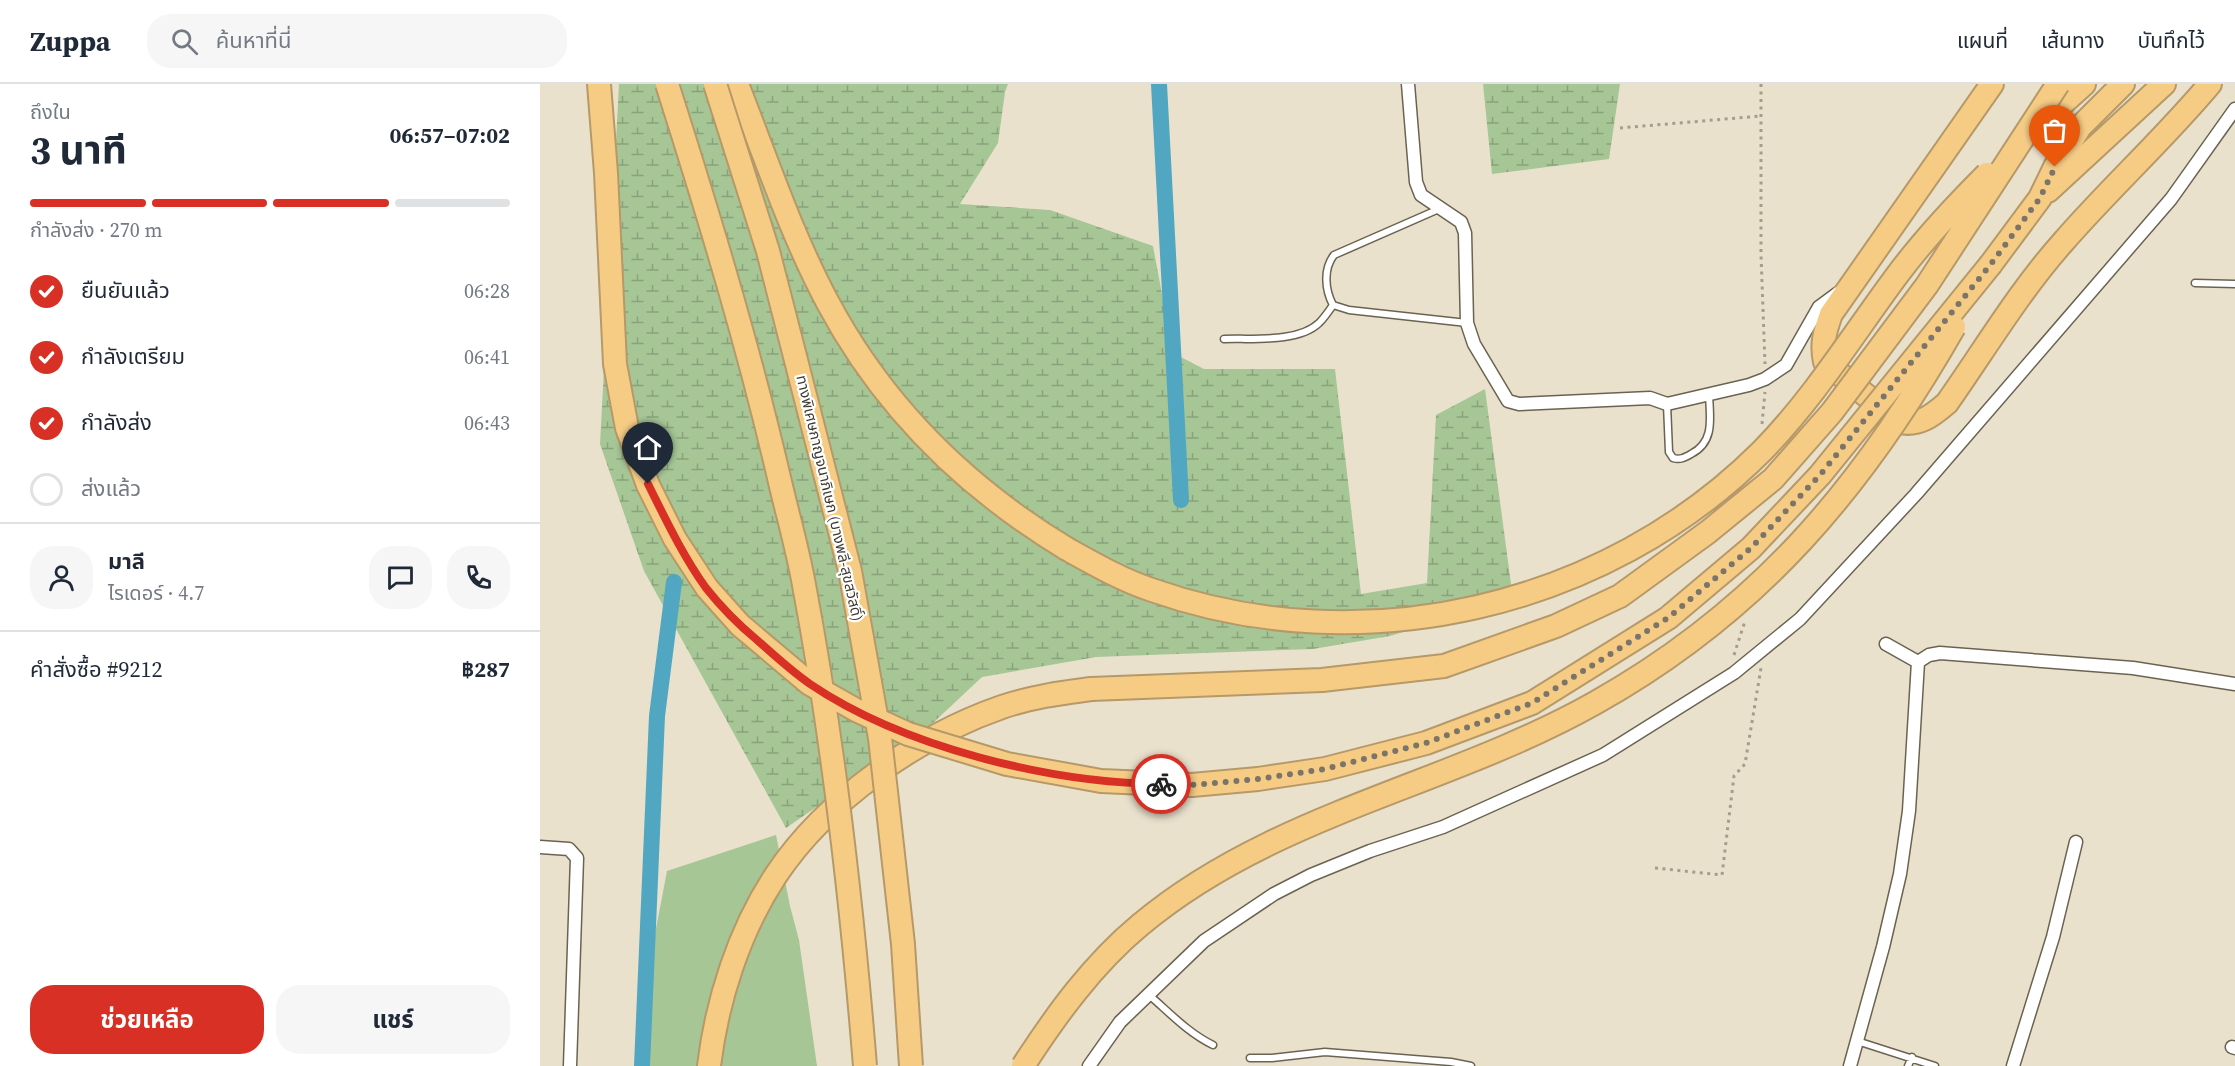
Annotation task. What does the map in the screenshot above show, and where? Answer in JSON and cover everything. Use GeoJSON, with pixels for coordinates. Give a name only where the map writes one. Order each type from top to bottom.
{"type":"FeatureCollection","features":[{"type":"Feature","properties":{"kind":"highway"},"geometry":{"type":"LineString","coordinates":[[599,84],[606,173],[615,364],[627,428],[648,484],[675,539],[707,588],[740,625],[810,684],[856,710],[908,734],[1035,770],[1101,781],[1192,785],[1258,779],[1325,769],[1426,743],[1532,703],[1668,618],[1751,548],[1820,475],[1991,264],[2040,198],[2055,167],[2080,127],[2123,84]]}},
{"type":"Feature","properties":{"kind":"highway"},"geometry":{"type":"LineString","coordinates":[[667,84],[722,260],[767,424],[804,583],[832,745],[855,947],[865,1066]]}},
{"type":"Feature","properties":{"kind":"highway","name":"ทางพิเศษกาญจนาภิเษก (บางพลี-สุขสวัสดิ์)"},"geometry":{"type":"LineString","coordinates":[[715,84],[768,251],[850,572],[880,738],[903,944],[910,1066]]}},
{"type":"Feature","properties":{"kind":"highway"},"geometry":{"type":"LineString","coordinates":[[737,84],[799,244],[828,304],[881,387],[912,424],[949,462],[1028,526],[1107,572],[1151,590],[1196,604],[1290,619],[1333,621],[1396,621],[1449,614],[1501,603],[1545,589],[1591,570],[1673,525],[1717,492],[1762,450],[1805,402],[1924,241],[1955,206],[2017,144],[2084,84]]}},
{"type":"Feature","properties":{"kind":"highway"},"geometry":{"type":"LineString","coordinates":[[1992,84],[1831,314],[1824,335],[1825,362],[1899,422],[1912,425],[1931,417],[1947,403],[2029,285],[2080,223],[2167,134],[2210,84]]}},
{"type":"Feature","properties":{"kind":"highway"},"geometry":{"type":"LineString","coordinates":[[709,1066],[723,995],[736,955],[756,911],[776,876],[801,841],[866,782],[923,743],[964,722],[1003,706],[1047,694],[1180,684],[1322,680],[1443,666],[1556,626],[1620,596],[1708,532],[1773,479],[1832,412],[1927,285],[2058,84]]}},
{"type":"Feature","properties":{"kind":"highway"},"geometry":{"type":"LineString","coordinates":[[2040,198],[2164,84]]}},
{"type":"Feature","properties":{"kind":"highway"},"geometry":{"type":"LineString","coordinates":[[1023,1066],[1046,1030],[1102,960],[1138,926],[1181,893],[1262,847],[1320,820],[1535,735],[1647,673],[1708,628],[1751,592],[1843,495],[1921,385],[1991,264]]}},
{"type":"Feature","properties":{"kind":"street"},"geometry":{"type":"LineString","coordinates":[[1408,84],[1416,182],[1421,195],[1461,222],[1465,233],[1467,323],[1474,344],[1508,401],[1519,404],[1650,398],[1667,404],[1766,379],[1786,364],[1819,307],[1853,283]]}},
{"type":"Feature","properties":{"kind":"street"},"geometry":{"type":"LineString","coordinates":[[1090,1066],[1120,1022],[1204,941],[1274,894],[1311,875],[1370,851],[1443,827],[1602,755],[1734,673],[1800,619],[1923,485],[2171,199],[2235,108]]}},
{"type":"Feature","properties":{"kind":"street"},"geometry":{"type":"LineString","coordinates":[[1886,644],[1918,663]]}},
{"type":"Feature","properties":{"kind":"street"},"geometry":{"type":"LineString","coordinates":[[1918,663],[1929,655],[1940,653],[2133,668],[2235,684]]}},
{"type":"Feature","properties":{"kind":"street"},"geometry":{"type":"LineString","coordinates":[[1850,1066],[1900,874],[1909,810],[1918,663]]}},
{"type":"Feature","properties":{"kind":"street"},"geometry":{"type":"LineString","coordinates":[[2013,1066],[2053,937],[2076,842]]}},
{"type":"Feature","properties":{"kind":"street"},"geometry":{"type":"LineString","coordinates":[[540,847],[569,849],[577,858],[570,1066]]}},
{"type":"Feature","properties":{"kind":"lane"},"geometry":{"type":"LineString","coordinates":[[1440,208],[1334,255],[1328,263],[1329,296],[1333,305],[1349,310],[1467,323]]}},
{"type":"Feature","properties":{"kind":"lane"},"geometry":{"type":"LineString","coordinates":[[2194,283],[2235,284]]}},
{"type":"Feature","properties":{"kind":"lane"},"geometry":{"type":"LineString","coordinates":[[1224,339],[1288,337],[1307,331],[1318,324],[1333,305]]}},
{"type":"Feature","properties":{"kind":"lane"},"geometry":{"type":"LineString","coordinates":[[1667,404],[1669,452],[1673,458],[1682,459],[1700,450],[1708,440],[1709,394]]}},
{"type":"Feature","properties":{"kind":"lane"},"geometry":{"type":"LineString","coordinates":[[1148,994],[1202,1040],[1213,1045]]}},
{"type":"Feature","properties":{"kind":"lane"},"geometry":{"type":"LineString","coordinates":[[1857,1041],[1935,1066]]}},
{"type":"Feature","properties":{"kind":"lane"},"geometry":{"type":"LineString","coordinates":[[1250,1058],[1325,1052],[1472,1066]]}},
{"type":"Feature","properties":{"kind":"lane"},"geometry":{"type":"LineString","coordinates":[[1908,1066],[1912,1057]]}},
{"type":"Feature","properties":{"kind":"lane"},"geometry":{"type":"LineString","coordinates":[[1272,1058],[1272,1066]]}},
{"type":"Feature","properties":{"kind":"path"},"geometry":{"type":"LineString","coordinates":[[1761,84],[1761,255],[1766,379]]}},
{"type":"Feature","properties":{"kind":"path"},"geometry":{"type":"LineString","coordinates":[[1620,128],[1761,116]]}},
{"type":"Feature","properties":{"kind":"path"},"geometry":{"type":"LineString","coordinates":[[1655,868],[1722,875],[1734,776],[1745,764],[1764,649]]}},
{"type":"Feature","properties":{"kind":"green space"},"geometry":{"type":"Polygon","coordinates":[[[619,84],[1008,84],[998,143],[960,204],[1050,210],[1153,246],[1173,353],[1204,369],[1335,369],[1361,594],[1427,583],[1436,415],[1485,389],[1513,599],[1390,636],[1313,649],[1096,657],[982,677],[918,737],[786,828],[644,571],[600,444],[619,84]]]}},
{"type":"Feature","properties":{"kind":"green space"},"geometry":{"type":"Polygon","coordinates":[[[1483,84],[1620,84],[1609,159],[1492,174],[1483,84]]]}},
{"type":"Feature","properties":{"kind":"green space"},"geometry":{"type":"Polygon","coordinates":[[[776,835],[799,940],[817,1066],[645,1066],[645,986],[667,871],[776,835]]]}},
{"type":"Feature","properties":{"kind":"waterway"},"geometry":{"type":"LineString","coordinates":[[1159,84],[1181,500]]}},
{"type":"Feature","properties":{"kind":"waterway"},"geometry":{"type":"LineString","coordinates":[[642,1066],[657,716],[674,582]]}},
{"type":"Feature","properties":{"kind":"way so far"},"geometry":{"type":"LineString","coordinates":[[1161,784],[1192,785],[1258,779],[1325,769],[1426,743],[1532,703],[1668,618],[1751,548],[1820,475],[1991,264],[2040,198],[2055,167]]}},
{"type":"Feature","properties":{"kind":"route"},"geometry":{"type":"LineString","coordinates":[[648,484],[675,539],[707,588],[740,625],[810,684],[856,710],[908,734],[1007,764],[1101,781],[1161,784]]}}]}
